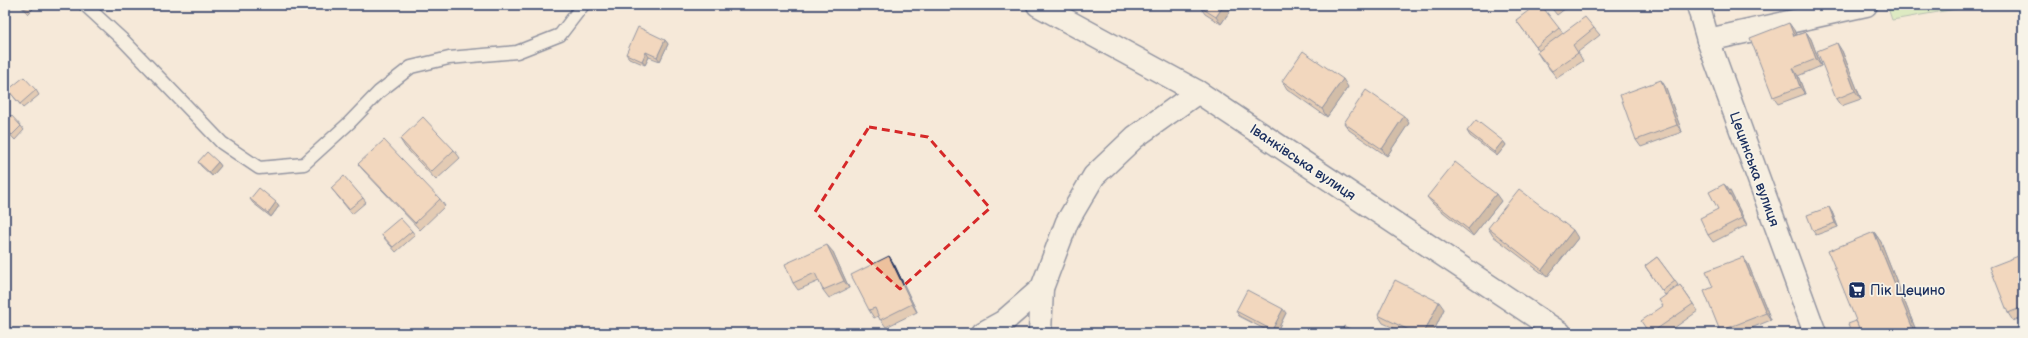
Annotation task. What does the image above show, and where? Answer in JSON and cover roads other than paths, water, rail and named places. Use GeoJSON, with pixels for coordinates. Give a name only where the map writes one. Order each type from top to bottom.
{"type":"FeatureCollection","features":[{"type":"Feature","properties":{"kind":"street","name":"Іванківська вулиця"},"geometry":{"type":"LineString","coordinates":[[1038,5],[1198,92],[1560,333]]}},
{"type":"Feature","properties":{"kind":"street","name":"Цецинська вулиця"},"geometry":{"type":"LineString","coordinates":[[1698,5],[1708,40],[1814,333]]}},
{"type":"Feature","properties":{"kind":"street"},"geometry":{"type":"LineString","coordinates":[[1708,40],[1866,5]]}},
{"type":"Feature","properties":{"kind":"street"},"geometry":{"type":"LineString","coordinates":[[1040,333],[1042,288],[1067,222],[1094,176],[1135,137],[1198,92]]}},
{"type":"Feature","properties":{"kind":"street"},"geometry":{"type":"LineString","coordinates":[[983,333],[1003,322],[1042,288]]}},
{"type":"Feature","properties":{"kind":"lane"},"geometry":{"type":"LineString","coordinates":[[85,5],[125,42],[222,143],[259,168],[304,164],[349,123],[379,92],[411,67],[449,58],[517,52],[560,35],[582,5]]}},
{"type":"Feature","properties":{"kind":"place","name":"Пік Цецино"},"geometry":{"type":"Point","coordinates":[1857,290]}}]}
